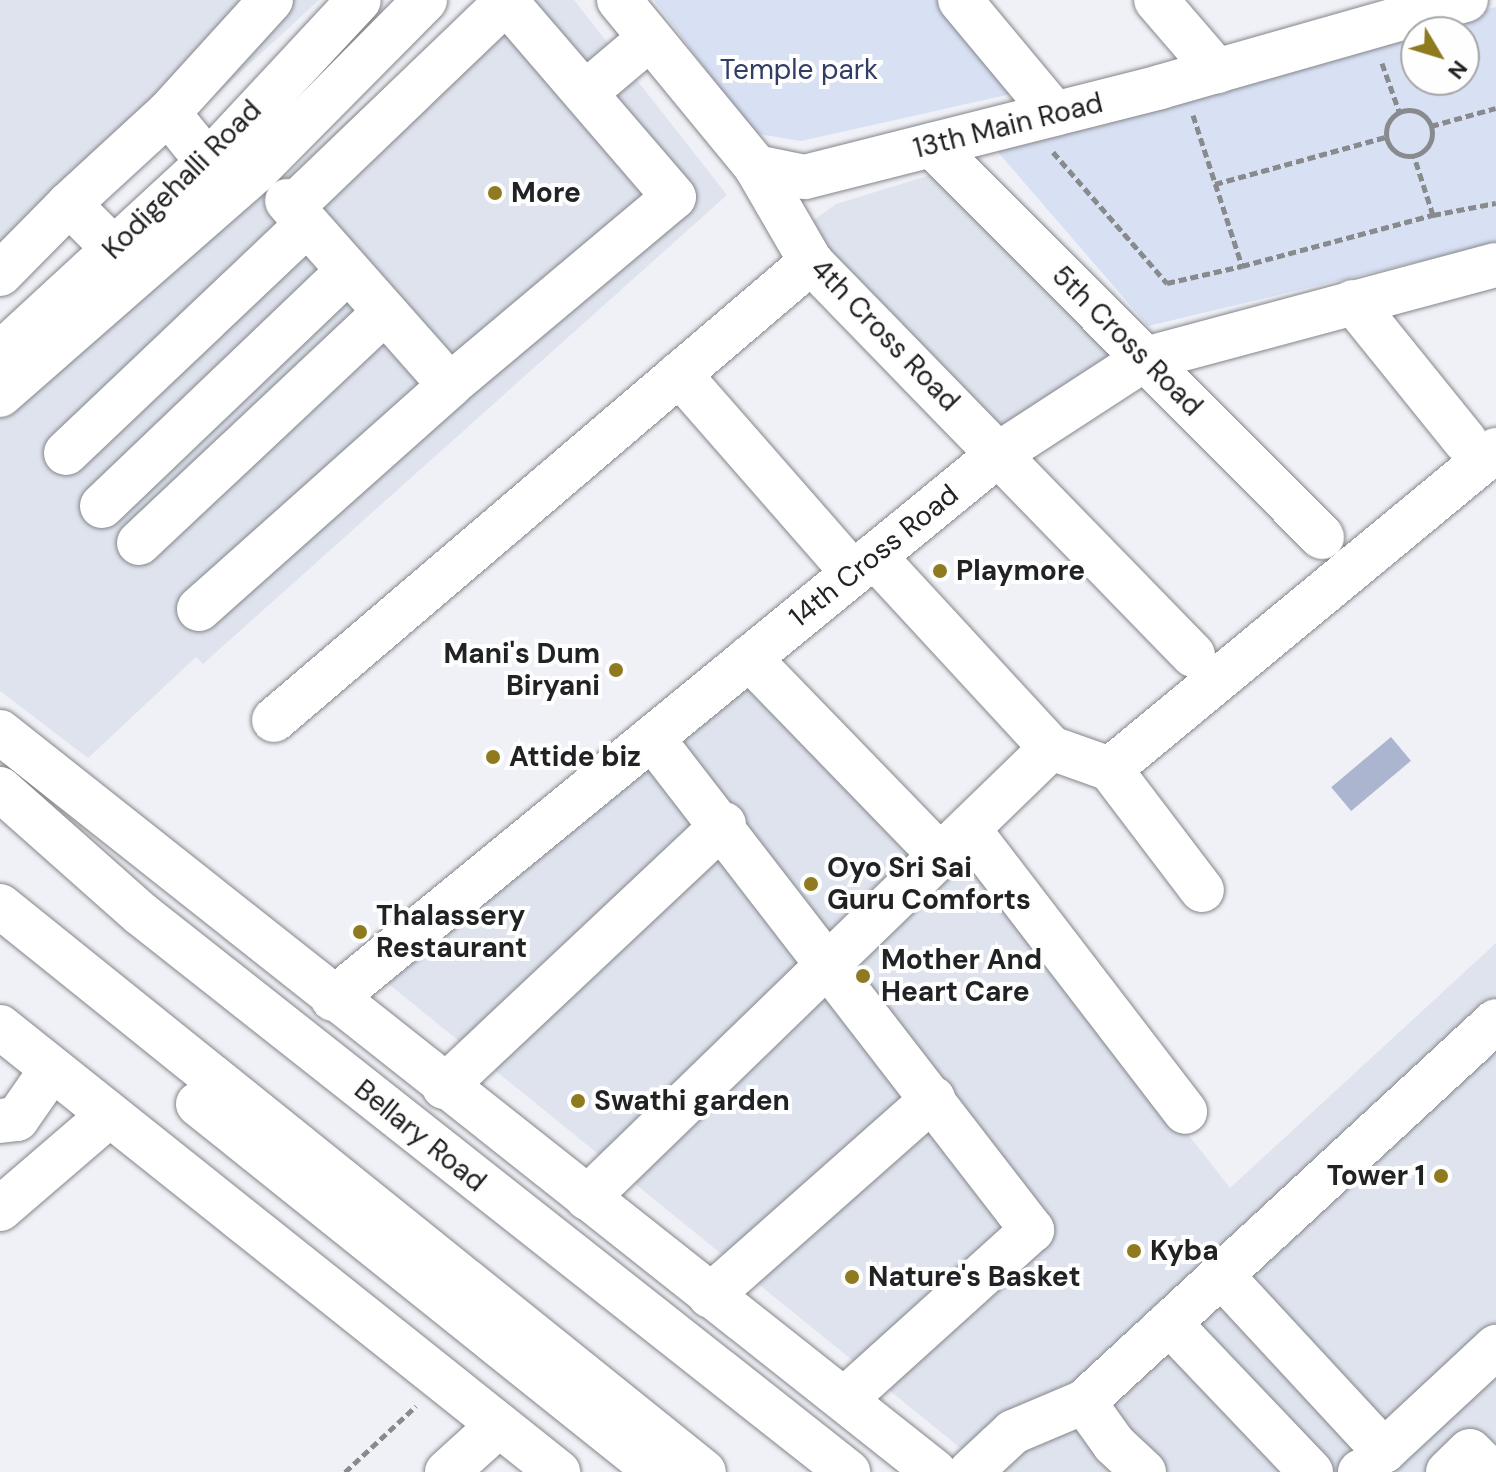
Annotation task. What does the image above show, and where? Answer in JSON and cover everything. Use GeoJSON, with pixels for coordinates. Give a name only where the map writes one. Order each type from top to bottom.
{"type":"FeatureCollection","features":[{"type":"Feature","properties":{"kind":"main road"},"geometry":{"type":"LineString","coordinates":[[0,274],[69,204],[168,113],[271,0]]}},
{"type":"Feature","properties":{"kind":"main road","name":"Kodigehalli Road"},"geometry":{"type":"LineString","coordinates":[[0,354],[208,162],[359,0]]}},
{"type":"Feature","properties":{"kind":"main road"},"geometry":{"type":"LineString","coordinates":[[0,395],[257,170],[425,0]]}},
{"type":"Feature","properties":{"kind":"main road"},"geometry":{"type":"LineString","coordinates":[[619,0],[756,167]]}},
{"type":"Feature","properties":{"kind":"main road"},"geometry":{"type":"LineString","coordinates":[[960,0],[1059,128]]}},
{"type":"Feature","properties":{"kind":"main road"},"geometry":{"type":"LineString","coordinates":[[1156,0],[1217,71]]}},
{"type":"Feature","properties":{"kind":"main road","name":"13th Main Road"},"geometry":{"type":"LineString","coordinates":[[756,167],[805,177],[932,145],[1059,128],[1217,71],[1461,1]]}},
{"type":"Feature","properties":{"kind":"main road"},"geometry":{"type":"LineString","coordinates":[[66,453],[506,2],[674,197],[450,385],[199,609]]}},
{"type":"Feature","properties":{"kind":"main road"},"geometry":{"type":"LineString","coordinates":[[585,93],[650,38]]}},
{"type":"Feature","properties":{"kind":"main road"},"geometry":{"type":"LineString","coordinates":[[168,113],[208,162]]}},
{"type":"Feature","properties":{"kind":"main road","name":"5th Cross Road"},"geometry":{"type":"LineString","coordinates":[[932,145],[1322,537]]}},
{"type":"Feature","properties":{"kind":"main road","name":"4th Cross Road"},"geometry":{"type":"LineString","coordinates":[[756,167],[811,262],[1193,655]]}},
{"type":"Feature","properties":{"kind":"main road"},"geometry":{"type":"LineString","coordinates":[[257,170],[450,385]]}},
{"type":"Feature","properties":{"kind":"main road"},"geometry":{"type":"LineString","coordinates":[[69,204],[114,249]]}},
{"type":"Feature","properties":{"kind":"main road"},"geometry":{"type":"LineString","coordinates":[[274,720],[811,262]]}},
{"type":"Feature","properties":{"kind":"main road","name":"14th Cross Road"},"geometry":{"type":"LineString","coordinates":[[333,999],[1000,453],[1145,359],[1496,265]]}},
{"type":"Feature","properties":{"kind":"main road"},"geometry":{"type":"LineString","coordinates":[[102,506],[348,271]]}},
{"type":"Feature","properties":{"kind":"main road"},"geometry":{"type":"LineString","coordinates":[[1110,769],[1481,446],[1353,302]]}},
{"type":"Feature","properties":{"kind":"main road"},"geometry":{"type":"LineString","coordinates":[[139,543],[385,312]]}},
{"type":"Feature","properties":{"kind":"main road"},"geometry":{"type":"LineString","coordinates":[[679,374],[863,565],[1051,748],[1110,769],[1202,890]]}},
{"type":"Feature","properties":{"kind":"main road"},"geometry":{"type":"LineString","coordinates":[[749,658],[955,843],[1185,1112]]}},
{"type":"Feature","properties":{"kind":"main road"},"geometry":{"type":"LineString","coordinates":[[0,732],[444,1087],[935,1472]]}},
{"type":"Feature","properties":{"kind":"main road"},"geometry":{"type":"LineString","coordinates":[[652,738],[724,824],[1032,1230],[844,1400]]}},
{"type":"Feature","properties":{"kind":"main road"},"geometry":{"type":"LineString","coordinates":[[587,1198],[831,965],[1051,748]]}},
{"type":"Feature","properties":{"kind":"main road","name":"Bellary Road"},"geometry":{"type":"LineString","coordinates":[[0,789],[141,914],[848,1472]]}},
{"type":"Feature","properties":{"kind":"main road","name":"Bellary Road"},"geometry":{"type":"LineString","coordinates":[[0,824],[804,1472]]}},
{"type":"Feature","properties":{"kind":"main road"},"geometry":{"type":"LineString","coordinates":[[444,1087],[724,824]]}},
{"type":"Feature","properties":{"kind":"main road"},"geometry":{"type":"LineString","coordinates":[[0,906],[704,1472]]}},
{"type":"Feature","properties":{"kind":"main road"},"geometry":{"type":"LineString","coordinates":[[0,943],[658,1472]]}},
{"type":"Feature","properties":{"kind":"main road"},"geometry":{"type":"LineString","coordinates":[[970,1472],[1013,1432],[1084,1402],[1496,1021]]}},
{"type":"Feature","properties":{"kind":"main road"},"geometry":{"type":"LineString","coordinates":[[0,1027],[558,1472]]}},
{"type":"Feature","properties":{"kind":"main road"},"geometry":{"type":"LineString","coordinates":[[0,1121],[17,1119],[51,1070]]}},
{"type":"Feature","properties":{"kind":"main road"},"geometry":{"type":"LineString","coordinates":[[710,1296],[933,1099]]}},
{"type":"Feature","properties":{"kind":"main road"},"geometry":{"type":"LineString","coordinates":[[0,1209],[108,1116]]}},
{"type":"Feature","properties":{"kind":"main road"},"geometry":{"type":"LineString","coordinates":[[1221,1275],[1384,1451],[1496,1347]]}},
{"type":"Feature","properties":{"kind":"main road"},"geometry":{"type":"LineString","coordinates":[[1169,1323],[1311,1472]]}},
{"type":"Feature","properties":{"kind":"main road"},"geometry":{"type":"LineString","coordinates":[[1084,1402],[1114,1444],[1144,1472]]}},
{"type":"Feature","properties":{"kind":"main road"},"geometry":{"type":"LineString","coordinates":[[447,1472],[499,1425]]}},
{"type":"Feature","properties":{"kind":"main road"},"geometry":{"type":"LineString","coordinates":[[1448,1472],[1470,1451],[1490,1472],[1496,1466]]}},
{"type":"Feature","properties":{"kind":"path"},"geometry":{"type":"LineString","coordinates":[[1379,53],[1399,111]]}},
{"type":"Feature","properties":{"kind":"path"},"geometry":{"type":"LineString","coordinates":[[1189,104],[1242,266]]}},
{"type":"Feature","properties":{"kind":"path"},"geometry":{"type":"LineString","coordinates":[[1431,126],[1496,108]]}},
{"type":"Feature","properties":{"kind":"path"},"geometry":{"type":"LineString","coordinates":[[1415,110],[1431,126],[1427,148],[1414,156],[1399,154],[1386,137],[1388,122],[1399,111],[1415,110]]}},
{"type":"Feature","properties":{"kind":"path"},"geometry":{"type":"LineString","coordinates":[[1059,128],[1048,146],[1167,283],[1433,215],[1496,203]]}},
{"type":"Feature","properties":{"kind":"path"},"geometry":{"type":"LineString","coordinates":[[1215,184],[1386,137]]}},
{"type":"Feature","properties":{"kind":"path"},"geometry":{"type":"LineString","coordinates":[[1414,156],[1433,215]]}},
{"type":"Feature","properties":{"kind":"path"},"geometry":{"type":"LineString","coordinates":[[345,1472],[443,1381]]}},
{"type":"Feature","properties":{"kind":"shaded area"},"geometry":{"type":"Polygon","coordinates":[[[0,0],[319,0],[0,294],[0,0]]]}},
{"type":"Feature","properties":{"kind":"shaded area"},"geometry":{"type":"Polygon","coordinates":[[[482,0],[574,0],[727,195],[203,664],[196,657],[88,758],[0,691],[0,416],[274,186],[482,0]]]}},
{"type":"Feature","properties":{"kind":"shaded area"},"geometry":{"type":"Polygon","coordinates":[[[940,172],[1115,356],[1005,435],[803,228],[836,204],[940,172]]]}},
{"type":"Feature","properties":{"kind":"shaded area"},"geometry":{"type":"Polygon","coordinates":[[[750,678],[963,847],[1230,1188],[1496,943],[1496,1472],[990,1472],[385,981],[750,678]]]}},
{"type":"Feature","properties":{"kind":"shaded area"},"geometry":{"type":"Polygon","coordinates":[[[1391,737],[1411,761],[1351,811],[1331,787],[1391,737]]]}},
{"type":"Feature","properties":{"kind":"green space","name":"Temple park"},"geometry":{"type":"Polygon","coordinates":[[[654,0],[942,0],[1020,92],[801,141],[753,133],[654,0]]]}},
{"type":"Feature","properties":{"kind":"green space"},"geometry":{"type":"Polygon","coordinates":[[[1496,7],[1496,243],[1148,326],[991,144],[1400,33],[1400,96],[1480,96],[1480,16],[1463,16],[1496,7]]]}},
{"type":"Feature","properties":{"kind":"place","name":"More"},"geometry":{"type":"Point","coordinates":[495,193]}},
{"type":"Feature","properties":{"kind":"place","name":"Playmore"},"geometry":{"type":"Point","coordinates":[940,571]}},
{"type":"Feature","properties":{"kind":"place","name":"Mani's Dum Biryani"},"geometry":{"type":"Point","coordinates":[616,670]}},
{"type":"Feature","properties":{"kind":"place","name":"Attide biz"},"geometry":{"type":"Point","coordinates":[493,757]}},
{"type":"Feature","properties":{"kind":"place","name":"Oyo Sri Sai Guru Comforts"},"geometry":{"type":"Point","coordinates":[811,884]}},
{"type":"Feature","properties":{"kind":"place","name":"Thalassery Restaurant"},"geometry":{"type":"Point","coordinates":[360,932]}},
{"type":"Feature","properties":{"kind":"place","name":"Mother And Heart Care"},"geometry":{"type":"Point","coordinates":[863,976]}},
{"type":"Feature","properties":{"kind":"place","name":"Swathi garden"},"geometry":{"type":"Point","coordinates":[578,1101]}},
{"type":"Feature","properties":{"kind":"place","name":"Tower 1"},"geometry":{"type":"Point","coordinates":[1441,1176]}},
{"type":"Feature","properties":{"kind":"place","name":"Kyba"},"geometry":{"type":"Point","coordinates":[1134,1251]}},
{"type":"Feature","properties":{"kind":"place","name":"Nature's Basket"},"geometry":{"type":"Point","coordinates":[852,1277]}}]}
